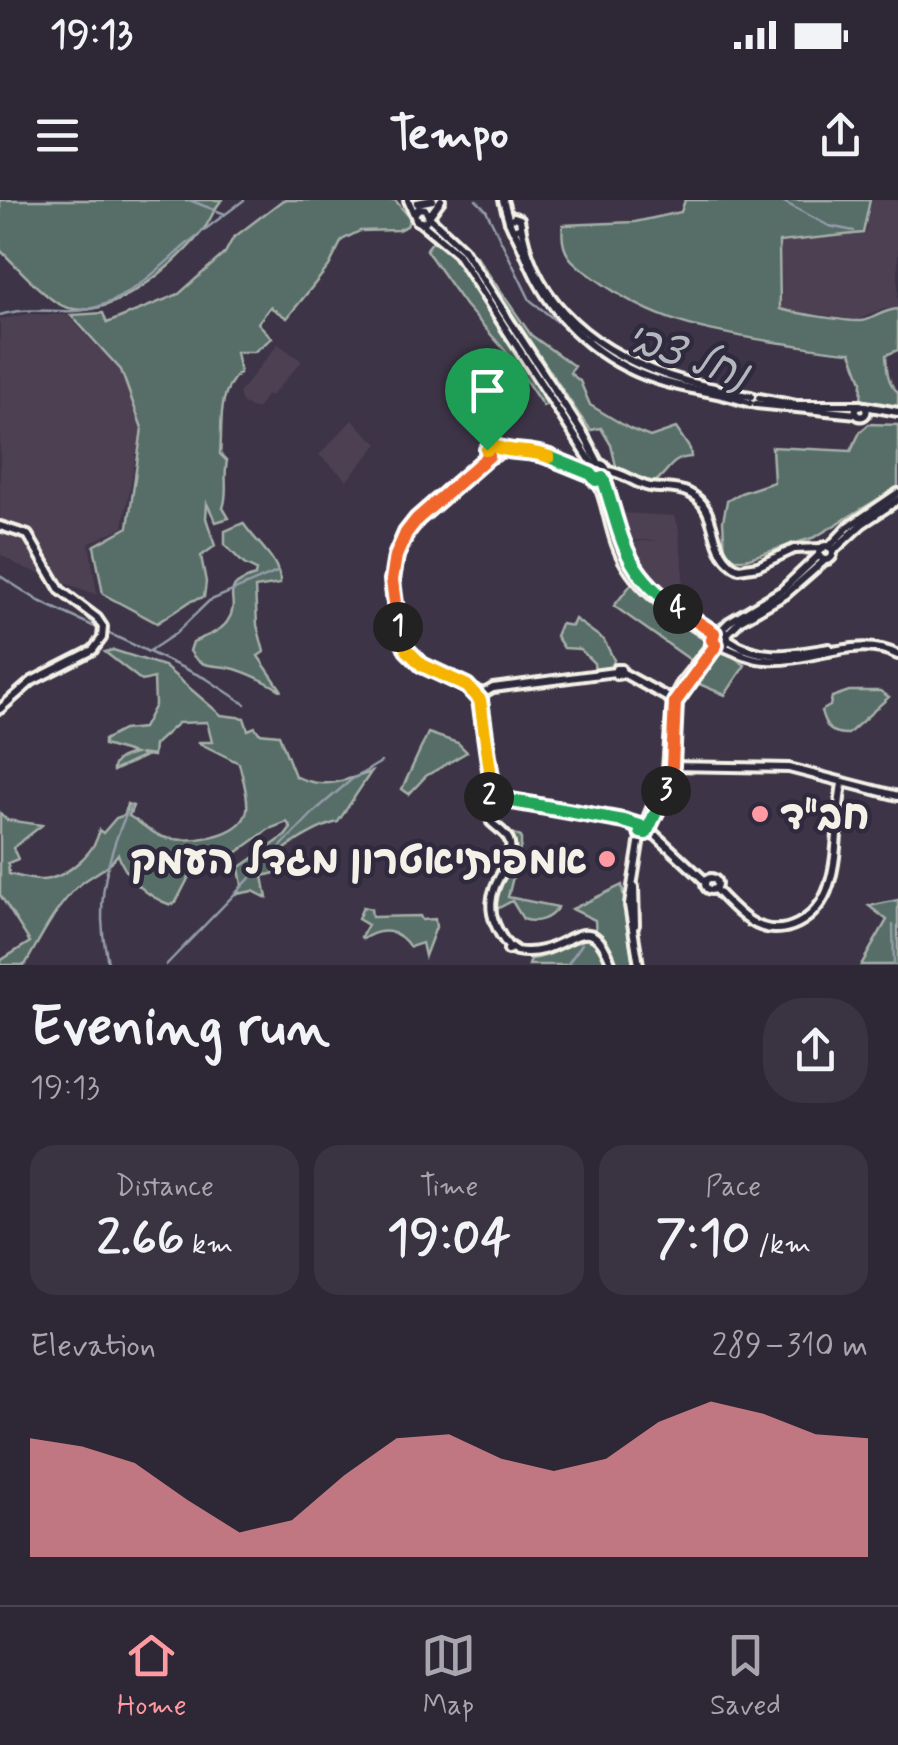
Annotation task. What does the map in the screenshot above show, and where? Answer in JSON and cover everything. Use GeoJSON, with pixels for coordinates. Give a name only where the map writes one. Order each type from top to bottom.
{"type":"FeatureCollection","features":[{"type":"Feature","properties":{"kind":"street"},"geometry":{"type":"LineString","coordinates":[[417,204],[436,200]]}},
{"type":"Feature","properties":{"kind":"street"},"geometry":{"type":"LineString","coordinates":[[422,223],[430,216],[436,200]]}},
{"type":"Feature","properties":{"kind":"street"},"geometry":{"type":"LineString","coordinates":[[505,200],[513,219],[521,221],[517,228],[552,296],[579,328],[599,344],[656,374],[754,400],[898,414]]}},
{"type":"Feature","properties":{"kind":"street"},"geometry":{"type":"LineString","coordinates":[[417,204],[415,219],[457,253],[598,472]]}},
{"type":"Feature","properties":{"kind":"street"},"geometry":{"type":"LineString","coordinates":[[414,214],[417,204]]}},
{"type":"Feature","properties":{"kind":"street"},"geometry":{"type":"LineString","coordinates":[[417,204],[463,249],[585,436],[624,549],[638,575],[660,597],[719,639],[765,660],[791,660],[853,647],[886,648],[898,653]]}},
{"type":"Feature","properties":{"kind":"street"},"geometry":{"type":"LineString","coordinates":[[480,695],[422,665],[407,650],[399,632],[392,580],[396,556],[408,529],[489,456],[490,446],[530,451],[697,498],[706,507],[720,554],[739,569],[758,566],[798,548],[824,553]]}},
{"type":"Feature","properties":{"kind":"street"},"geometry":{"type":"LineString","coordinates":[[641,965],[629,905],[645,832],[667,789],[673,701],[728,622],[782,590],[898,496]]}},
{"type":"Feature","properties":{"kind":"street"},"geometry":{"type":"LineString","coordinates":[[0,526],[28,535],[60,590],[103,627],[102,638],[94,650],[32,681],[0,710]]}},
{"type":"Feature","properties":{"kind":"street"},"geometry":{"type":"LineString","coordinates":[[798,548],[824,553]]}},
{"type":"Feature","properties":{"kind":"street"},"geometry":{"type":"LineString","coordinates":[[808,551],[812,557],[810,565]]}},
{"type":"Feature","properties":{"kind":"street"},"geometry":{"type":"LineString","coordinates":[[719,639],[784,595],[824,553]]}},
{"type":"Feature","properties":{"kind":"street"},"geometry":{"type":"LineString","coordinates":[[719,639],[762,655],[872,643],[898,653]]}},
{"type":"Feature","properties":{"kind":"street"},"geometry":{"type":"LineString","coordinates":[[480,695],[493,688],[618,672],[673,701]]}},
{"type":"Feature","properties":{"kind":"street"},"geometry":{"type":"LineString","coordinates":[[480,695],[494,796],[492,822],[508,838],[510,847],[493,892],[491,914],[496,929],[513,950],[545,952],[576,934],[589,933],[602,941],[612,965]]}},
{"type":"Feature","properties":{"kind":"street"},"geometry":{"type":"LineString","coordinates":[[670,766],[790,768],[898,796]]}},
{"type":"Feature","properties":{"kind":"street"},"geometry":{"type":"LineString","coordinates":[[494,796],[629,822],[706,881],[714,879],[715,889],[741,914],[760,926],[781,929],[807,918],[829,888],[842,784]]}},
{"type":"Feature","properties":{"kind":"street"},"geometry":{"type":"LineString","coordinates":[[629,822],[645,832]]}},
{"type":"Feature","properties":{"kind":"shaded area"},"geometry":{"type":"Polygon","coordinates":[[[872,200],[898,200],[898,308],[882,309],[857,320],[782,309],[781,243],[865,235],[872,200]]]}},
{"type":"Feature","properties":{"kind":"shaded area"},"geometry":{"type":"Polygon","coordinates":[[[29,314],[67,315],[121,372],[141,427],[123,527],[89,543],[97,595],[20,566],[0,554],[0,319],[29,314]]]}},
{"type":"Feature","properties":{"kind":"shaded area"},"geometry":{"type":"Polygon","coordinates":[[[278,344],[302,361],[257,409],[243,404],[239,393],[278,344]]]}},
{"type":"Feature","properties":{"kind":"shaded area"},"geometry":{"type":"Polygon","coordinates":[[[352,420],[378,444],[347,480],[319,455],[352,420]]]}},
{"type":"Feature","properties":{"kind":"shaded area"},"geometry":{"type":"Polygon","coordinates":[[[622,513],[674,516],[683,569],[682,597],[676,598],[660,586],[643,567],[632,542],[662,540],[631,540],[622,513]]]}},
{"type":"Feature","properties":{"kind":"green space"},"geometry":{"type":"Polygon","coordinates":[[[0,200],[222,200],[194,241],[160,273],[118,300],[96,308],[76,309],[50,298],[0,250],[0,200]]]}},
{"type":"Feature","properties":{"kind":"green space"},"geometry":{"type":"Polygon","coordinates":[[[283,200],[395,200],[410,218],[407,226],[398,230],[360,231],[342,240],[329,266],[287,318],[270,307],[258,323],[272,338],[254,352],[236,352],[240,372],[227,390],[221,421],[220,454],[227,461],[223,508],[229,518],[216,522],[207,504],[206,518],[215,546],[201,556],[206,582],[204,597],[157,623],[103,594],[94,546],[128,527],[142,428],[121,370],[71,315],[103,313],[107,323],[179,294],[225,253],[233,238],[283,200]]]}},
{"type":"Feature","properties":{"kind":"green space"},"geometry":{"type":"Polygon","coordinates":[[[685,200],[870,200],[863,233],[779,242],[780,309],[861,321],[898,309],[898,350],[886,355],[889,379],[898,392],[898,411],[861,404],[862,381],[851,352],[681,323],[618,294],[575,263],[563,244],[563,225],[635,222],[681,212],[685,200]]]}},
{"type":"Feature","properties":{"kind":"green space"},"geometry":{"type":"Polygon","coordinates":[[[436,237],[456,255],[552,402],[543,406],[508,354],[465,305],[426,250],[436,237]]]}},
{"type":"Feature","properties":{"kind":"green space"},"geometry":{"type":"Polygon","coordinates":[[[476,256],[531,335],[574,366],[570,373],[580,381],[590,405],[650,437],[676,428],[691,457],[675,462],[655,482],[638,479],[616,466],[611,445],[601,428],[591,430],[580,416],[476,256]]]}},
{"type":"Feature","properties":{"kind":"green space"},"geometry":{"type":"Polygon","coordinates":[[[869,424],[898,425],[898,487],[815,537],[746,559],[736,559],[725,552],[723,521],[727,501],[774,482],[772,447],[851,451],[860,432],[869,424]]]}},
{"type":"Feature","properties":{"kind":"green space"},"geometry":{"type":"Polygon","coordinates":[[[243,523],[272,559],[279,575],[280,584],[255,588],[257,625],[264,652],[258,656],[282,691],[241,671],[204,664],[190,651],[193,642],[227,622],[236,585],[255,576],[256,570],[225,545],[225,531],[243,523]]]}},
{"type":"Feature","properties":{"kind":"green space"},"geometry":{"type":"Polygon","coordinates":[[[633,582],[704,637],[706,644],[692,661],[614,606],[633,582]]]}},
{"type":"Feature","properties":{"kind":"green space"},"geometry":{"type":"Polygon","coordinates":[[[575,619],[604,640],[614,660],[611,671],[595,674],[594,663],[580,649],[564,648],[556,636],[561,624],[572,626],[575,619]]]}},
{"type":"Feature","properties":{"kind":"green space"},"geometry":{"type":"Polygon","coordinates":[[[718,646],[745,665],[725,695],[692,681],[718,646]]]}},
{"type":"Feature","properties":{"kind":"green space"},"geometry":{"type":"Polygon","coordinates":[[[113,650],[164,666],[221,715],[244,718],[248,730],[255,727],[259,733],[279,735],[295,776],[324,783],[371,772],[338,822],[308,834],[281,852],[283,871],[263,876],[267,898],[253,891],[237,894],[242,885],[239,868],[285,836],[291,828],[287,822],[269,829],[232,856],[193,869],[171,905],[138,885],[118,854],[66,898],[25,965],[0,965],[0,961],[30,942],[0,895],[0,813],[7,820],[42,825],[13,848],[18,859],[8,863],[9,874],[39,880],[57,877],[81,860],[93,846],[99,830],[103,833],[116,818],[125,815],[127,804],[133,806],[129,816],[154,833],[185,840],[224,833],[243,819],[247,810],[239,763],[197,742],[212,742],[207,722],[178,723],[154,745],[153,756],[139,754],[145,756],[113,771],[117,761],[134,754],[104,745],[104,740],[123,730],[143,728],[155,705],[154,678],[142,681],[105,652],[113,650]]]}},
{"type":"Feature","properties":{"kind":"green space"},"geometry":{"type":"Polygon","coordinates":[[[849,691],[880,691],[889,697],[848,734],[836,733],[827,726],[821,711],[830,706],[832,697],[849,691]]]}},
{"type":"Feature","properties":{"kind":"green space"},"geometry":{"type":"Polygon","coordinates":[[[428,733],[458,743],[467,752],[426,776],[409,794],[402,789],[428,733]]]}},
{"type":"Feature","properties":{"kind":"green space"},"geometry":{"type":"Polygon","coordinates":[[[509,832],[521,837],[521,845],[508,897],[558,907],[543,919],[523,919],[512,901],[497,909],[512,840],[509,832]]]}},
{"type":"Feature","properties":{"kind":"green space"},"geometry":{"type":"Polygon","coordinates":[[[622,885],[633,965],[529,965],[531,959],[596,938],[595,920],[572,909],[622,885]]]}},
{"type":"Feature","properties":{"kind":"green space"},"geometry":{"type":"Polygon","coordinates":[[[898,900],[898,965],[861,965],[887,920],[869,906],[898,900]]]}},
{"type":"Feature","properties":{"kind":"green space"},"geometry":{"type":"Polygon","coordinates":[[[363,907],[371,909],[372,917],[435,919],[436,927],[425,956],[422,943],[410,947],[400,936],[389,932],[363,939],[368,925],[358,919],[363,907]]]}},
{"type":"Feature","properties":{"kind":"waterway"},"geometry":{"type":"LineString","coordinates":[[189,200],[225,214]]}},
{"type":"Feature","properties":{"kind":"waterway","name":"נחל צבי"},"geometry":{"type":"LineString","coordinates":[[0,315],[88,309],[113,301],[147,279],[244,200]]}},
{"type":"Feature","properties":{"kind":"waterway","name":"נחל צבי"},"geometry":{"type":"LineString","coordinates":[[476,200],[486,210],[530,300],[585,344]]}},
{"type":"Feature","properties":{"kind":"waterway"},"geometry":{"type":"LineString","coordinates":[[780,200],[829,226],[854,231]]}},
{"type":"Feature","properties":{"kind":"waterway","name":"נחל צבי"},"geometry":{"type":"LineString","coordinates":[[702,394],[741,407],[757,407]]}},
{"type":"Feature","properties":{"kind":"waterway","name":"נחל צבי"},"geometry":{"type":"LineString","coordinates":[[840,409],[872,410]]}},
{"type":"Feature","properties":{"kind":"waterway"},"geometry":{"type":"LineString","coordinates":[[148,652],[175,634],[209,601],[277,572]]}},
{"type":"Feature","properties":{"kind":"waterway"},"geometry":{"type":"LineString","coordinates":[[0,576],[39,601],[207,679],[245,704]]}},
{"type":"Feature","properties":{"kind":"waterway"},"geometry":{"type":"LineString","coordinates":[[166,965],[316,810],[351,780],[381,762]]}},
{"type":"Feature","properties":{"kind":"waterway"},"geometry":{"type":"LineString","coordinates":[[108,965],[102,917],[104,884],[130,806]]}},
{"type":"Feature","properties":{"kind":"waterway"},"geometry":{"type":"LineString","coordinates":[[893,925],[894,965]]}},
{"type":"Feature","properties":{"kind":"waterway"},"geometry":{"type":"LineString","coordinates":[[567,965],[582,944]]}},
{"type":"Feature","properties":{"kind":"place","name":"חב\"ד"},"geometry":{"type":"Point","coordinates":[760,814]}},
{"type":"Feature","properties":{"kind":"place","name":"אמפיתיאטרון מגדל העמק"},"geometry":{"type":"Point","coordinates":[607,859]}},
{"type":"Feature","properties":{"kind":"route"},"geometry":{"type":"LineString","coordinates":[[492,445],[543,454],[591,474],[596,480],[603,478],[624,549],[638,575],[660,597],[714,633],[712,640],[716,645],[675,702],[672,771],[646,833],[641,832],[640,826],[624,821],[498,796],[491,799],[480,700],[467,686],[422,665],[401,639],[392,580],[402,540],[417,519],[489,456],[487,450],[492,445]]}}]}
